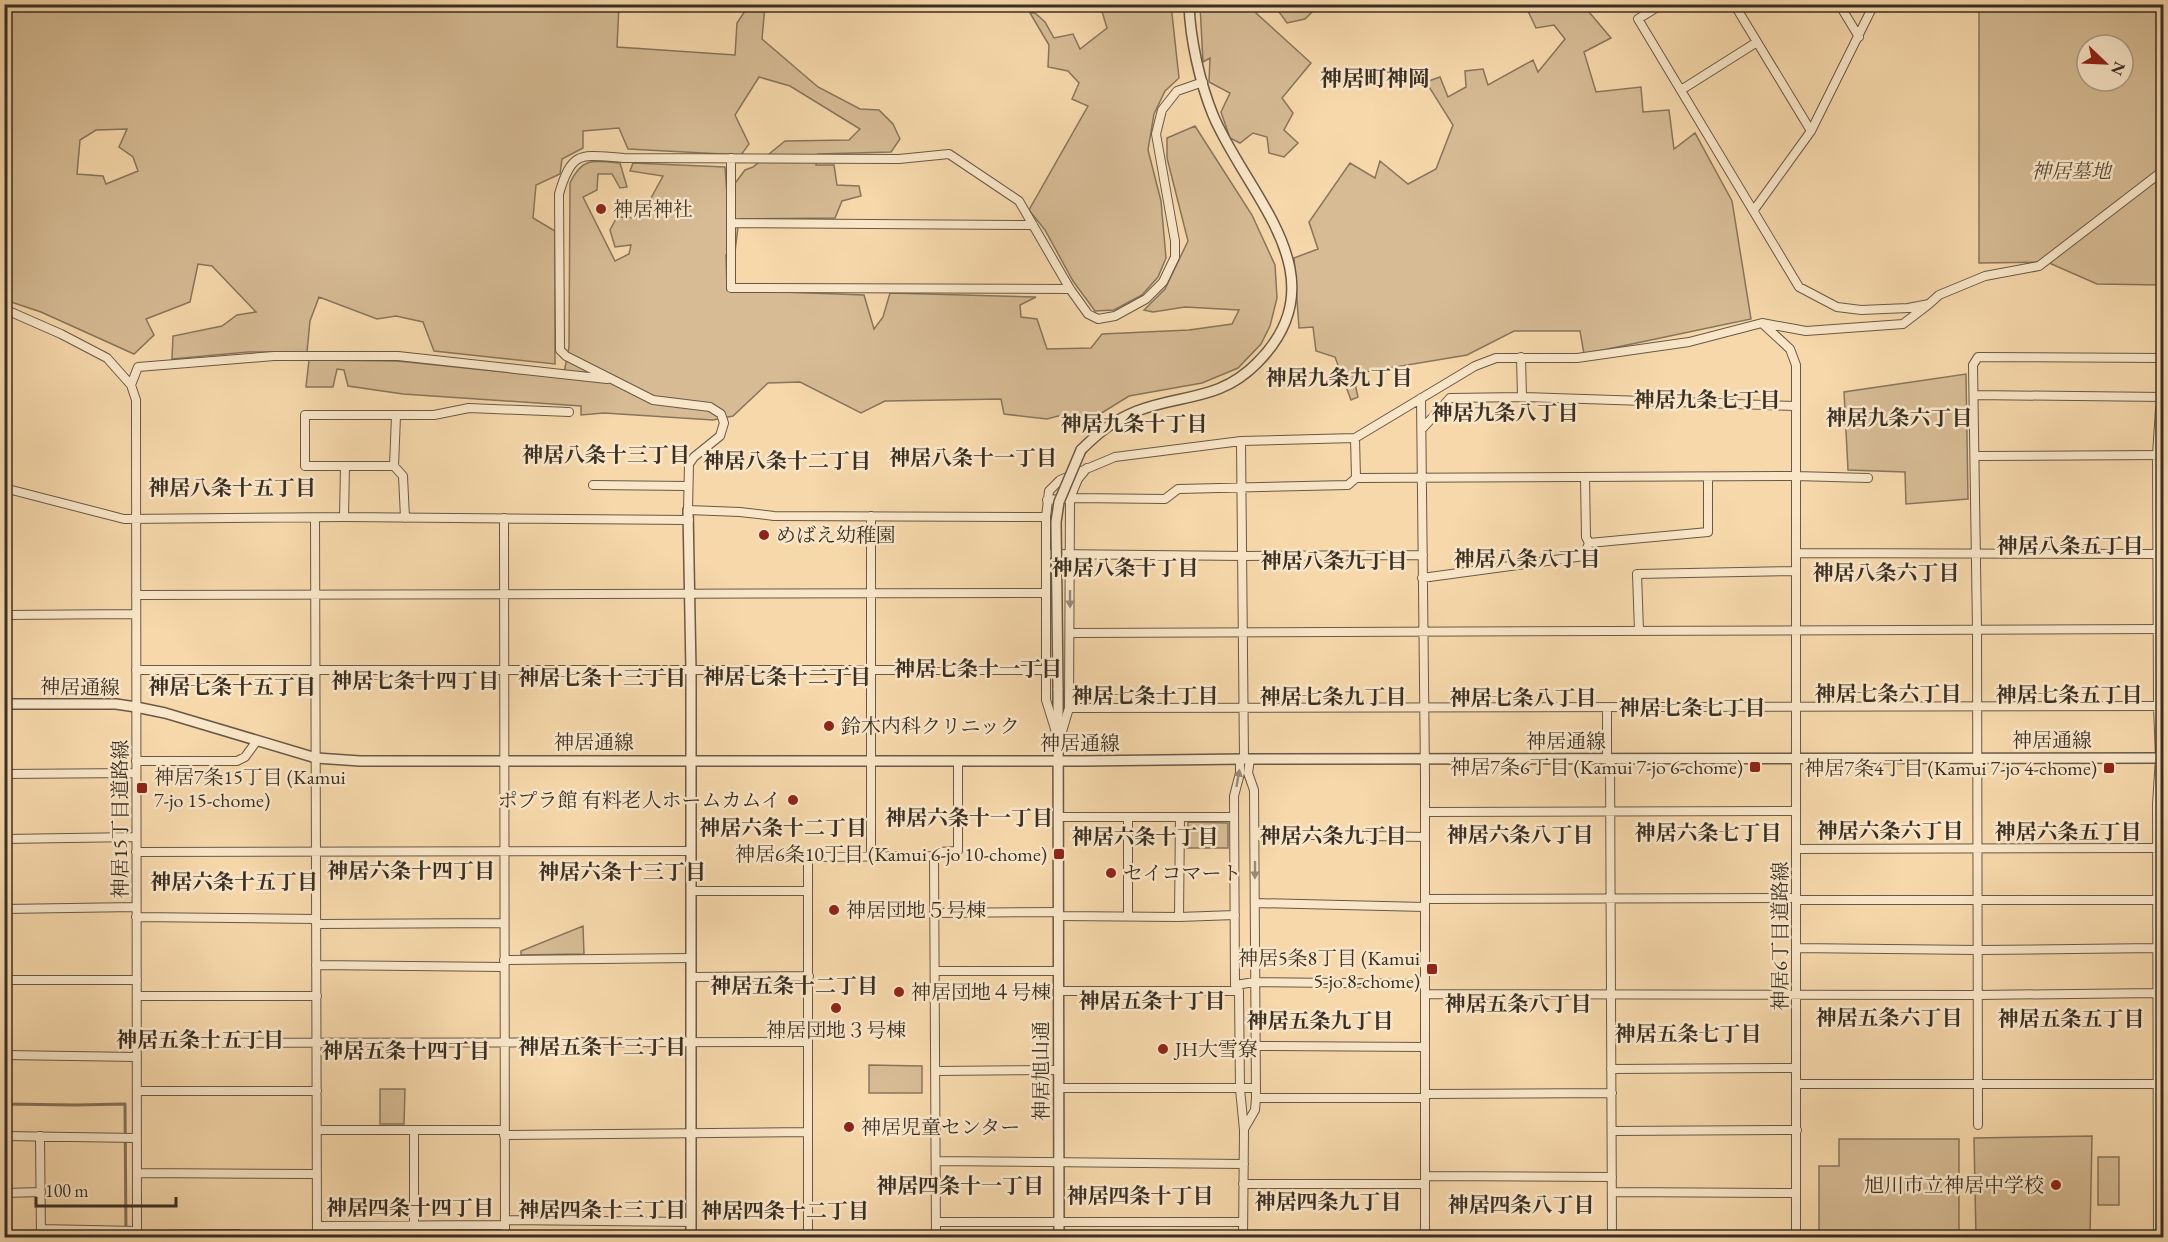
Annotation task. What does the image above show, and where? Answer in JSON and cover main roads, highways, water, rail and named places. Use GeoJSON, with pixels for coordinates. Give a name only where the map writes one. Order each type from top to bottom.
{"type":"FeatureCollection","features":[{"type":"Feature","properties":{"kind":"waterway"},"geometry":{"type":"LineString","coordinates":[[4,1104],[125,1104],[126,1238]]}},
{"type":"Feature","properties":{"kind":"place","name":"神居神社"},"geometry":{"type":"Point","coordinates":[601,209]}},
{"type":"Feature","properties":{"kind":"place","name":"めばえ幼稚園"},"geometry":{"type":"Point","coordinates":[764,535]}},
{"type":"Feature","properties":{"kind":"place","name":"鈴木内科クリニック"},"geometry":{"type":"Point","coordinates":[829,726]}},
{"type":"Feature","properties":{"kind":"place","name":"神居7条6丁目 (Kamui 7-jo 6-chome)"},"geometry":{"type":"Point","coordinates":[1755,767]}},
{"type":"Feature","properties":{"kind":"place","name":"神居7条4丁目 (Kamui 7-jo 4-chome)"},"geometry":{"type":"Point","coordinates":[2109,768]}},
{"type":"Feature","properties":{"kind":"place","name":"神居7条15丁目 (Kamui 7-jo 15-chome)"},"geometry":{"type":"Point","coordinates":[142,788]}},
{"type":"Feature","properties":{"kind":"place","name":"ポプラ館 有料老人ホームカムイ"},"geometry":{"type":"Point","coordinates":[793,800]}},
{"type":"Feature","properties":{"kind":"place","name":"神居6条10丁目 (Kamui 6-jo 10-chome)"},"geometry":{"type":"Point","coordinates":[1059,854]}},
{"type":"Feature","properties":{"kind":"place","name":"セイコマート"},"geometry":{"type":"Point","coordinates":[1111,873]}},
{"type":"Feature","properties":{"kind":"place","name":"神居団地５号棟"},"geometry":{"type":"Point","coordinates":[834,910]}},
{"type":"Feature","properties":{"kind":"place","name":"神居5条8丁目 (Kamui 5-jo 8-chome)"},"geometry":{"type":"Point","coordinates":[1432,969]}},
{"type":"Feature","properties":{"kind":"place","name":"神居団地４号棟"},"geometry":{"type":"Point","coordinates":[899,992]}},
{"type":"Feature","properties":{"kind":"place","name":"神居団地３号棟"},"geometry":{"type":"Point","coordinates":[836,1008]}},
{"type":"Feature","properties":{"kind":"place","name":"JH大雪寮"},"geometry":{"type":"Point","coordinates":[1163,1049]}},
{"type":"Feature","properties":{"kind":"place","name":"神居児童センター"},"geometry":{"type":"Point","coordinates":[849,1127]}},
{"type":"Feature","properties":{"kind":"place","name":"旭川市立神居中学校"},"geometry":{"type":"Point","coordinates":[2056,1185]}},
{"type":"Feature","properties":{"kind":"district","name":"神居町神岡"},"geometry":{"type":"Point","coordinates":[1375,78]}},
{"type":"Feature","properties":{"kind":"district","name":"神居九条九丁目"},"geometry":{"type":"Point","coordinates":[1339,377]}},
{"type":"Feature","properties":{"kind":"district","name":"神居九条七丁目"},"geometry":{"type":"Point","coordinates":[1707,399]}},
{"type":"Feature","properties":{"kind":"district","name":"神居九条八丁目"},"geometry":{"type":"Point","coordinates":[1505,412]}},
{"type":"Feature","properties":{"kind":"district","name":"神居九条六丁目"},"geometry":{"type":"Point","coordinates":[1899,417]}},
{"type":"Feature","properties":{"kind":"district","name":"神居九条十丁目"},"geometry":{"type":"Point","coordinates":[1134,423]}},
{"type":"Feature","properties":{"kind":"district","name":"神居八条十三丁目"},"geometry":{"type":"Point","coordinates":[606,454]}},
{"type":"Feature","properties":{"kind":"district","name":"神居八条十一丁目"},"geometry":{"type":"Point","coordinates":[973,457]}},
{"type":"Feature","properties":{"kind":"district","name":"神居八条十二丁目"},"geometry":{"type":"Point","coordinates":[787,460]}},
{"type":"Feature","properties":{"kind":"district","name":"神居八条十五丁目"},"geometry":{"type":"Point","coordinates":[232,487]}},
{"type":"Feature","properties":{"kind":"district","name":"神居八条五丁目"},"geometry":{"type":"Point","coordinates":[2070,545]}},
{"type":"Feature","properties":{"kind":"district","name":"神居八条八丁目"},"geometry":{"type":"Point","coordinates":[1527,558]}},
{"type":"Feature","properties":{"kind":"district","name":"神居八条九丁目"},"geometry":{"type":"Point","coordinates":[1334,560]}},
{"type":"Feature","properties":{"kind":"district","name":"神居八条十丁目"},"geometry":{"type":"Point","coordinates":[1125,567]}},
{"type":"Feature","properties":{"kind":"district","name":"神居八条六丁目"},"geometry":{"type":"Point","coordinates":[1886,572]}},
{"type":"Feature","properties":{"kind":"district","name":"神居七条十一丁目"},"geometry":{"type":"Point","coordinates":[978,668]}},
{"type":"Feature","properties":{"kind":"district","name":"神居七条十二丁目"},"geometry":{"type":"Point","coordinates":[787,676]}},
{"type":"Feature","properties":{"kind":"district","name":"神居七条十三丁目"},"geometry":{"type":"Point","coordinates":[602,677]}},
{"type":"Feature","properties":{"kind":"district","name":"神居七条十四丁目"},"geometry":{"type":"Point","coordinates":[415,680]}},
{"type":"Feature","properties":{"kind":"district","name":"神居七条十五丁目"},"geometry":{"type":"Point","coordinates":[232,686]}},
{"type":"Feature","properties":{"kind":"district","name":"神居七条六丁目"},"geometry":{"type":"Point","coordinates":[1888,693]}},
{"type":"Feature","properties":{"kind":"district","name":"神居七条五丁目"},"geometry":{"type":"Point","coordinates":[2069,694]}},
{"type":"Feature","properties":{"kind":"district","name":"神居七条十丁目"},"geometry":{"type":"Point","coordinates":[1145,695]}},
{"type":"Feature","properties":{"kind":"district","name":"神居七条九丁目"},"geometry":{"type":"Point","coordinates":[1333,696]}},
{"type":"Feature","properties":{"kind":"district","name":"神居七条八丁目"},"geometry":{"type":"Point","coordinates":[1523,697]}},
{"type":"Feature","properties":{"kind":"district","name":"神居七条七丁目"},"geometry":{"type":"Point","coordinates":[1692,707]}},
{"type":"Feature","properties":{"kind":"district","name":"神居六条十一丁目"},"geometry":{"type":"Point","coordinates":[969,817]}},
{"type":"Feature","properties":{"kind":"district","name":"神居六条十二丁目"},"geometry":{"type":"Point","coordinates":[783,827]}},
{"type":"Feature","properties":{"kind":"district","name":"神居六条六丁目"},"geometry":{"type":"Point","coordinates":[1890,830]}},
{"type":"Feature","properties":{"kind":"district","name":"神居六条五丁目"},"geometry":{"type":"Point","coordinates":[2068,831]}},
{"type":"Feature","properties":{"kind":"district","name":"神居六条七丁目"},"geometry":{"type":"Point","coordinates":[1708,832]}},
{"type":"Feature","properties":{"kind":"district","name":"神居六条八丁目"},"geometry":{"type":"Point","coordinates":[1520,834]}},
{"type":"Feature","properties":{"kind":"district","name":"神居六条九丁目"},"geometry":{"type":"Point","coordinates":[1333,835]}},
{"type":"Feature","properties":{"kind":"district","name":"神居六条十丁目"},"geometry":{"type":"Point","coordinates":[1145,836]}},
{"type":"Feature","properties":{"kind":"district","name":"神居六条十四丁目"},"geometry":{"type":"Point","coordinates":[411,870]}},
{"type":"Feature","properties":{"kind":"district","name":"神居六条十三丁目"},"geometry":{"type":"Point","coordinates":[622,871]}},
{"type":"Feature","properties":{"kind":"district","name":"神居六条十五丁目"},"geometry":{"type":"Point","coordinates":[234,881]}},
{"type":"Feature","properties":{"kind":"district","name":"神居五条十二丁目"},"geometry":{"type":"Point","coordinates":[794,985]}},
{"type":"Feature","properties":{"kind":"district","name":"神居五条十丁目"},"geometry":{"type":"Point","coordinates":[1152,1000]}},
{"type":"Feature","properties":{"kind":"district","name":"神居五条八丁目"},"geometry":{"type":"Point","coordinates":[1518,1003]}},
{"type":"Feature","properties":{"kind":"district","name":"神居五条六丁目"},"geometry":{"type":"Point","coordinates":[1889,1017]}},
{"type":"Feature","properties":{"kind":"district","name":"神居五条五丁目"},"geometry":{"type":"Point","coordinates":[2071,1018]}},
{"type":"Feature","properties":{"kind":"district","name":"神居五条九丁目"},"geometry":{"type":"Point","coordinates":[1320,1020]}},
{"type":"Feature","properties":{"kind":"district","name":"神居五条七丁目"},"geometry":{"type":"Point","coordinates":[1688,1033]}},
{"type":"Feature","properties":{"kind":"district","name":"神居五条十五丁目"},"geometry":{"type":"Point","coordinates":[200,1039]}},
{"type":"Feature","properties":{"kind":"district","name":"神居五条十三丁目"},"geometry":{"type":"Point","coordinates":[602,1046]}},
{"type":"Feature","properties":{"kind":"district","name":"神居五条十四丁目"},"geometry":{"type":"Point","coordinates":[406,1050]}},
{"type":"Feature","properties":{"kind":"district","name":"神居四条十一丁目"},"geometry":{"type":"Point","coordinates":[960,1185]}},
{"type":"Feature","properties":{"kind":"district","name":"神居四条十丁目"},"geometry":{"type":"Point","coordinates":[1140,1195]}},
{"type":"Feature","properties":{"kind":"district","name":"神居四条九丁目"},"geometry":{"type":"Point","coordinates":[1328,1201]}},
{"type":"Feature","properties":{"kind":"district","name":"神居四条八丁目"},"geometry":{"type":"Point","coordinates":[1521,1204]}},
{"type":"Feature","properties":{"kind":"district","name":"神居四条十四丁目"},"geometry":{"type":"Point","coordinates":[410,1207]}},
{"type":"Feature","properties":{"kind":"district","name":"神居四条十三丁目"},"geometry":{"type":"Point","coordinates":[602,1209]}},
{"type":"Feature","properties":{"kind":"district","name":"神居四条十二丁目"},"geometry":{"type":"Point","coordinates":[785,1210]}},
{"type":"Feature","properties":{"kind":"park label","name":"神居墓地"},"geometry":{"type":"Point","coordinates":[2071,171]}}]}
